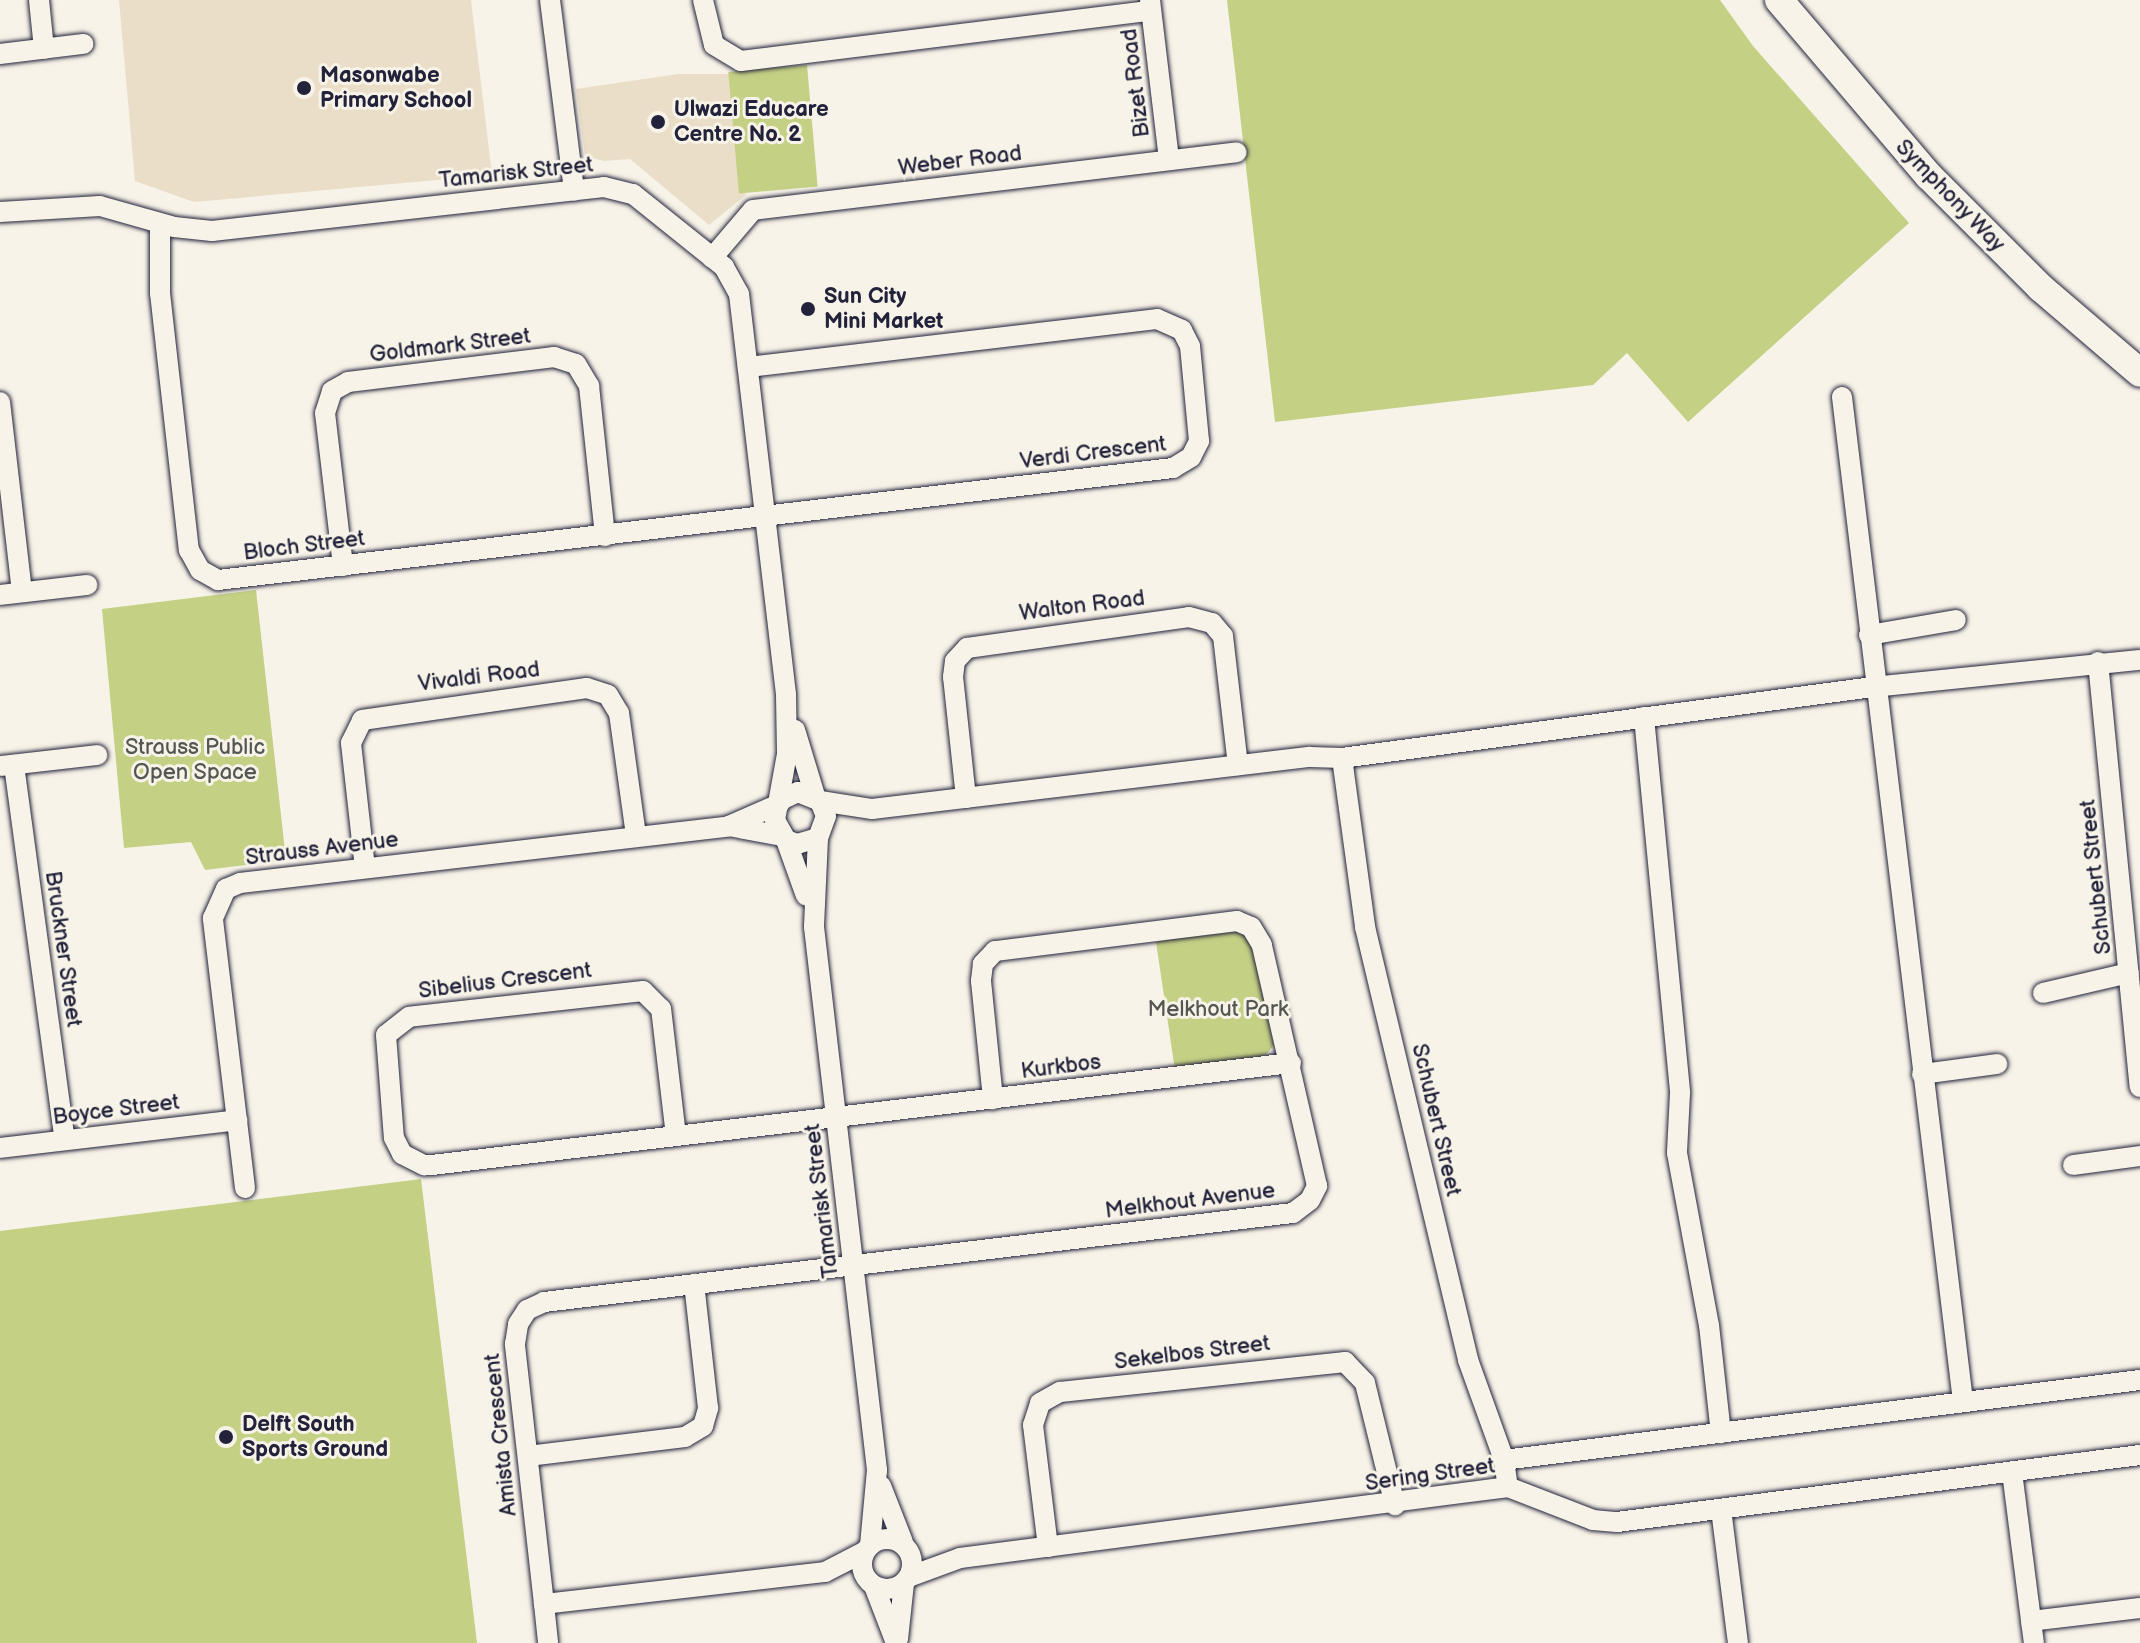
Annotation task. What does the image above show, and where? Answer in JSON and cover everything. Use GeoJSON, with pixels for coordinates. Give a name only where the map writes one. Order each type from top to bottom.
{"type":"FeatureCollection","features":[{"type":"Feature","properties":{"kind":"main road","name":"Symphony Way"},"geometry":{"type":"LineString","coordinates":[[1779,0],[1929,176],[2041,288],[2140,373]]}},
{"type":"Feature","properties":{"kind":"street"},"geometry":{"type":"LineString","coordinates":[[39,0],[44,49]]}},
{"type":"Feature","properties":{"kind":"street"},"geometry":{"type":"LineString","coordinates":[[550,0],[574,190]]}},
{"type":"Feature","properties":{"kind":"street"},"geometry":{"type":"LineString","coordinates":[[703,0],[714,45],[741,61],[1150,5]]}},
{"type":"Feature","properties":{"kind":"street","name":"Bizet Road"},"geometry":{"type":"LineString","coordinates":[[1150,5],[1169,160]]}},
{"type":"Feature","properties":{"kind":"street"},"geometry":{"type":"LineString","coordinates":[[0,54],[83,44]]}},
{"type":"Feature","properties":{"kind":"street","name":"Weber Road"},"geometry":{"type":"LineString","coordinates":[[712,258],[753,210],[1237,152]]}},
{"type":"Feature","properties":{"kind":"street","name":"Tamarisk Street"},"geometry":{"type":"LineString","coordinates":[[0,212],[100,206],[160,224],[212,231],[574,190],[626,190],[730,274],[739,294],[786,695],[781,802]]}},
{"type":"Feature","properties":{"kind":"street","name":"Bloch Street"},"geometry":{"type":"LineString","coordinates":[[160,224],[160,293],[191,558],[200,570],[218,580],[765,517]]}},
{"type":"Feature","properties":{"kind":"street","name":"Verdi Crescent"},"geometry":{"type":"LineString","coordinates":[[748,367],[1157,319],[1182,330],[1190,346],[1199,441],[1180,466],[765,517]]}},
{"type":"Feature","properties":{"kind":"street","name":"Goldmark Street"},"geometry":{"type":"LineString","coordinates":[[343,566],[325,413],[332,391],[348,382],[554,357],[576,364],[589,386],[605,536]]}},
{"type":"Feature","properties":{"kind":"street"},"geometry":{"type":"LineString","coordinates":[[1842,397],[1873,687],[1899,862],[1963,1402]]}},
{"type":"Feature","properties":{"kind":"street"},"geometry":{"type":"LineString","coordinates":[[0,402],[22,592]]}},
{"type":"Feature","properties":{"kind":"street"},"geometry":{"type":"LineString","coordinates":[[0,595],[87,585]]}},
{"type":"Feature","properties":{"kind":"street","name":"Walton Road"},"geometry":{"type":"LineString","coordinates":[[966,798],[953,677],[955,661],[967,648],[1189,617],[1205,619],[1223,636],[1238,765]]}},
{"type":"Feature","properties":{"kind":"street"},"geometry":{"type":"LineString","coordinates":[[1869,635],[1956,620]]}},
{"type":"Feature","properties":{"kind":"street"},"geometry":{"type":"LineString","coordinates":[[872,809],[797,844],[784,838],[775,820],[781,802],[798,792],[872,809],[1238,765],[1342,758],[1873,687],[2140,660]]}},
{"type":"Feature","properties":{"kind":"street","name":"Schubert Street"},"geometry":{"type":"LineString","coordinates":[[2098,662],[2140,1087]]}},
{"type":"Feature","properties":{"kind":"street","name":"Vivaldi Road"},"geometry":{"type":"LineString","coordinates":[[365,868],[351,743],[362,720],[587,688],[608,695],[617,706],[636,836]]}},
{"type":"Feature","properties":{"kind":"street","name":"Tamarisk Street"},"geometry":{"type":"LineString","coordinates":[[786,695],[817,798]]}},
{"type":"Feature","properties":{"kind":"street"},"geometry":{"type":"LineString","coordinates":[[1644,717],[1680,1093],[1677,1153],[1709,1325],[1721,1433]]}},
{"type":"Feature","properties":{"kind":"street","name":"Bruckner Street"},"geometry":{"type":"LineString","coordinates":[[65,1140],[7,766],[97,755]]}},
{"type":"Feature","properties":{"kind":"street","name":"Schubert Street"},"geometry":{"type":"LineString","coordinates":[[1342,758],[1365,927],[1468,1360],[1504,1460],[1508,1487]]}},
{"type":"Feature","properties":{"kind":"street"},"geometry":{"type":"LineString","coordinates":[[817,798],[826,816],[820,835]]}},
{"type":"Feature","properties":{"kind":"street","name":"Strauss Avenue"},"geometry":{"type":"LineString","coordinates":[[729,826],[781,802]]}},
{"type":"Feature","properties":{"kind":"street","name":"Strauss Avenue"},"geometry":{"type":"LineString","coordinates":[[245,1188],[213,918],[216,902],[240,883],[729,826],[784,838]]}},
{"type":"Feature","properties":{"kind":"street","name":"Tamarisk Street"},"geometry":{"type":"LineString","coordinates":[[820,835],[814,927],[877,1470],[867,1548]]}},
{"type":"Feature","properties":{"kind":"street","name":"Tamarisk Street"},"geometry":{"type":"LineString","coordinates":[[784,838],[814,927]]}},
{"type":"Feature","properties":{"kind":"street","name":"Melkhout Avenue"},"geometry":{"type":"LineString","coordinates":[[853,1264],[1300,1210],[1314,1193],[1317,1177],[1262,945],[1251,927],[1229,920],[1003,947],[988,956],[981,981],[993,1099]]}},
{"type":"Feature","properties":{"kind":"street"},"geometry":{"type":"LineString","coordinates":[[2043,993],[2129,973]]}},
{"type":"Feature","properties":{"kind":"street","name":"Sibelius Crescent"},"geometry":{"type":"LineString","coordinates":[[676,1136],[661,1009],[643,991],[409,1017],[386,1035],[394,1138],[402,1154],[417,1164],[676,1136],[836,1117]]}},
{"type":"Feature","properties":{"kind":"street","name":"Kurkbos"},"geometry":{"type":"LineString","coordinates":[[836,1117],[1291,1063]]}},
{"type":"Feature","properties":{"kind":"street"},"geometry":{"type":"LineString","coordinates":[[1922,1074],[1997,1064]]}},
{"type":"Feature","properties":{"kind":"street","name":"Boyce Street"},"geometry":{"type":"LineString","coordinates":[[0,1148],[237,1120]]}},
{"type":"Feature","properties":{"kind":"street"},"geometry":{"type":"LineString","coordinates":[[2073,1165],[2140,1156]]}},
{"type":"Feature","properties":{"kind":"street","name":"Amista Crescent"},"geometry":{"type":"LineString","coordinates":[[548,1643],[515,1344],[518,1324],[527,1310],[544,1302],[853,1264]]}},
{"type":"Feature","properties":{"kind":"street"},"geometry":{"type":"LineString","coordinates":[[528,1456],[685,1437],[703,1426],[708,1408],[694,1284]]}},
{"type":"Feature","properties":{"kind":"street","name":"Sekelbos Street"},"geometry":{"type":"LineString","coordinates":[[1048,1547],[1033,1417],[1040,1403],[1060,1392],[1345,1362],[1365,1383],[1395,1505]]}},
{"type":"Feature","properties":{"kind":"street"},"geometry":{"type":"LineString","coordinates":[[1504,1460],[2140,1380]]}},
{"type":"Feature","properties":{"kind":"street","name":"Sering Street"},"geometry":{"type":"LineString","coordinates":[[907,1580],[960,1558],[1395,1505],[1508,1487],[1607,1522],[2140,1455]]}},
{"type":"Feature","properties":{"kind":"street","name":"Tamarisk Street"},"geometry":{"type":"LineString","coordinates":[[877,1470],[905,1544]]}},
{"type":"Feature","properties":{"kind":"street"},"geometry":{"type":"LineString","coordinates":[[2012,1472],[2034,1643]]}},
{"type":"Feature","properties":{"kind":"street"},"geometry":{"type":"LineString","coordinates":[[1721,1509],[1738,1643]]}},
{"type":"Feature","properties":{"kind":"street"},"geometry":{"type":"LineString","coordinates":[[825,1572],[888,1538],[905,1544],[907,1580],[897,1643]]}},
{"type":"Feature","properties":{"kind":"street","name":"Sering Street"},"geometry":{"type":"LineString","coordinates":[[905,1544],[960,1558]]}},
{"type":"Feature","properties":{"kind":"street"},"geometry":{"type":"LineString","coordinates":[[867,1548],[870,1583],[897,1643]]}},
{"type":"Feature","properties":{"kind":"street"},"geometry":{"type":"LineString","coordinates":[[544,1604],[825,1572],[891,1589],[907,1580]]}},
{"type":"Feature","properties":{"kind":"street"},"geometry":{"type":"LineString","coordinates":[[2031,1621],[2140,1608]]}},
{"type":"Feature","properties":{"kind":"shaded area","name":"Masonwabe Primary School"},"geometry":{"type":"Polygon","coordinates":[[[119,0],[471,0],[492,175],[194,202],[135,181],[119,0]]]}},
{"type":"Feature","properties":{"kind":"shaded area","name":"Ulwazi Educare Centre No. 2"},"geometry":{"type":"Polygon","coordinates":[[[678,74],[729,74],[746,195],[709,225],[630,159],[604,161],[585,156],[576,89],[678,74]]]}},
{"type":"Feature","properties":{"kind":"green space"},"geometry":{"type":"Polygon","coordinates":[[[1227,0],[1720,0],[1753,46],[1909,223],[1688,422],[1627,353],[1593,385],[1275,422],[1227,0]]]}},
{"type":"Feature","properties":{"kind":"green space"},"geometry":{"type":"Polygon","coordinates":[[[807,65],[818,187],[739,193],[728,72],[807,65]]]}},
{"type":"Feature","properties":{"kind":"green space","name":"Strauss Public Open Space"},"geometry":{"type":"Polygon","coordinates":[[[256,590],[286,860],[205,870],[191,842],[124,848],[102,609],[256,590]]]}},
{"type":"Feature","properties":{"kind":"green space","name":"Melkhout Park"},"geometry":{"type":"Polygon","coordinates":[[[1228,927],[1251,937],[1274,1045],[1264,1057],[1175,1070],[1156,942],[1228,927]]]}},
{"type":"Feature","properties":{"kind":"green space","name":"Delft South Sports Ground"},"geometry":{"type":"Polygon","coordinates":[[[421,1179],[477,1643],[0,1643],[0,1231],[421,1179]]]}},
{"type":"Feature","properties":{"kind":"place","name":"Masonwabe Primary School"},"geometry":{"type":"Point","coordinates":[304,88]}},
{"type":"Feature","properties":{"kind":"place","name":"Ulwazi Educare Centre No. 2"},"geometry":{"type":"Point","coordinates":[658,122]}},
{"type":"Feature","properties":{"kind":"place","name":"Sun City Mini Market"},"geometry":{"type":"Point","coordinates":[808,309]}},
{"type":"Feature","properties":{"kind":"place","name":"Delft South Sports Ground"},"geometry":{"type":"Point","coordinates":[226,1437]}}]}
